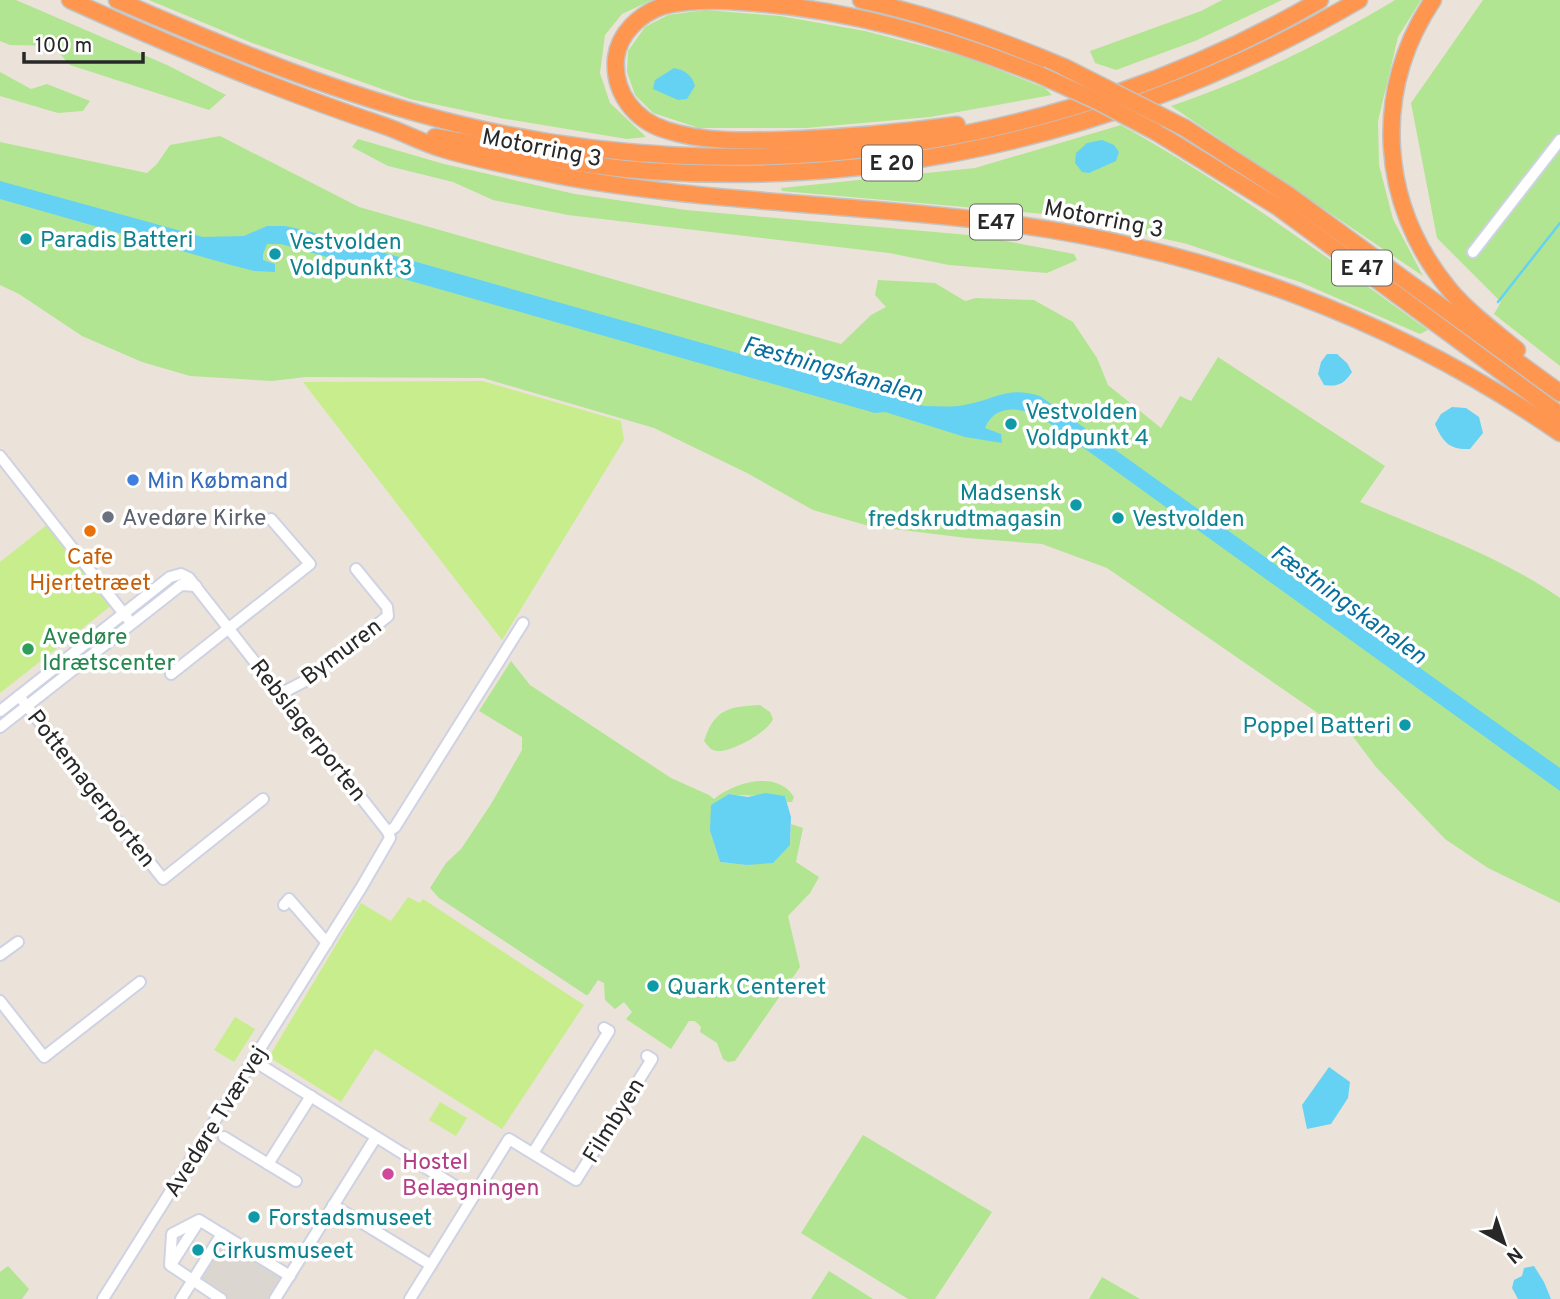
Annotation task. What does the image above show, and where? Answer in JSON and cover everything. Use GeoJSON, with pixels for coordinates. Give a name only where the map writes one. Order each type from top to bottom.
{"type":"FeatureCollection","features":[{"type":"Feature","properties":{"kind":"highway","name":"E 20"},"geometry":{"type":"LineString","coordinates":[[70,0],[222,66],[313,102],[398,131],[576,163],[649,171],[717,173],[800,172],[902,162],[999,145],[1089,121],[1143,103],[1252,57],[1359,0]]}},
{"type":"Feature","properties":{"kind":"highway","name":"E 20"},"geometry":{"type":"LineString","coordinates":[[117,0],[296,74],[396,107],[503,134],[609,150],[718,156],[794,155],[913,144],[1046,116],[1170,72],[1258,34],[1320,0]]}},
{"type":"Feature","properties":{"kind":"highway","name":"E 47"},"geometry":{"type":"LineString","coordinates":[[1069,108],[1043,108],[971,123],[874,135],[826,139],[724,139],[678,133],[650,124],[626,103],[618,86],[616,70],[621,41],[638,19],[665,5],[701,0],[770,4],[868,19],[933,36],[1040,75],[1156,132],[1278,207],[1560,415]]}},
{"type":"Feature","properties":{"kind":"highway","name":"E 47"},"geometry":{"type":"LineString","coordinates":[[861,0],[924,15],[985,35],[1064,67],[1185,128],[1298,201],[1560,393]]}},
{"type":"Feature","properties":{"kind":"highway","name":"E 47"},"geometry":{"type":"LineString","coordinates":[[1433,0],[1410,39],[1394,92],[1391,141],[1402,204],[1423,251],[1451,291],[1504,339],[1560,384]]}},
{"type":"Feature","properties":{"kind":"highway","name":"Motorring 3"},"geometry":{"type":"LineString","coordinates":[[398,131],[440,148],[570,177],[693,193],[1006,223],[1102,239],[1180,257],[1291,292],[1405,341],[1495,391],[1560,433]]}},
{"type":"Feature","properties":{"kind":"street"},"geometry":{"type":"LineString","coordinates":[[1473,252],[1560,140]]}},
{"type":"Feature","properties":{"kind":"street"},"geometry":{"type":"LineString","coordinates":[[0,456],[131,624]]}},
{"type":"Feature","properties":{"kind":"street"},"geometry":{"type":"LineString","coordinates":[[171,674],[310,564],[271,519]]}},
{"type":"Feature","properties":{"kind":"street","name":"Bymuren"},"geometry":{"type":"LineString","coordinates":[[280,694],[307,680],[388,616],[387,607],[356,569]]}},
{"type":"Feature","properties":{"kind":"street"},"geometry":{"type":"LineString","coordinates":[[0,711],[174,575],[184,575],[196,586]]}},
{"type":"Feature","properties":{"kind":"street"},"geometry":{"type":"LineString","coordinates":[[0,727],[181,585],[196,586]]}},
{"type":"Feature","properties":{"kind":"street","name":"Rebslagerporten"},"geometry":{"type":"LineString","coordinates":[[196,586],[388,832]]}},
{"type":"Feature","properties":{"kind":"street","name":"Avedøre Tværvej"},"geometry":{"type":"LineString","coordinates":[[103,1299],[327,943],[390,838],[388,832],[395,827],[523,623]]}},
{"type":"Feature","properties":{"kind":"street","name":"Pottemagerporten"},"geometry":{"type":"LineString","coordinates":[[19,696],[163,879],[263,799]]}},
{"type":"Feature","properties":{"kind":"street"},"geometry":{"type":"LineString","coordinates":[[284,905],[289,899],[327,943]]}},
{"type":"Feature","properties":{"kind":"street"},"geometry":{"type":"LineString","coordinates":[[0,956],[18,942]]}},
{"type":"Feature","properties":{"kind":"street"},"geometry":{"type":"LineString","coordinates":[[0,1001],[44,1057],[140,982]]}},
{"type":"Feature","properties":{"kind":"street"},"geometry":{"type":"LineString","coordinates":[[533,1153],[609,1031],[604,1028]]}},
{"type":"Feature","properties":{"kind":"street","name":"Filmbyen"},"geometry":{"type":"LineString","coordinates":[[410,1299],[509,1139],[576,1180],[652,1059],[647,1056]]}},
{"type":"Feature","properties":{"kind":"street"},"geometry":{"type":"LineString","coordinates":[[254,1061],[473,1197]]}},
{"type":"Feature","properties":{"kind":"street"},"geometry":{"type":"LineString","coordinates":[[268,1164],[311,1096]]}},
{"type":"Feature","properties":{"kind":"street"},"geometry":{"type":"LineString","coordinates":[[224,1137],[296,1181]]}},
{"type":"Feature","properties":{"kind":"street"},"geometry":{"type":"LineString","coordinates":[[275,1299],[376,1137]]}},
{"type":"Feature","properties":{"kind":"street"},"geometry":{"type":"LineString","coordinates":[[333,1205],[431,1265]]}},
{"type":"Feature","properties":{"kind":"street"},"geometry":{"type":"LineString","coordinates":[[172,1234],[199,1220]]}},
{"type":"Feature","properties":{"kind":"street"},"geometry":{"type":"LineString","coordinates":[[199,1220],[290,1276]]}},
{"type":"Feature","properties":{"kind":"street"},"geometry":{"type":"LineString","coordinates":[[170,1265],[199,1220]]}},
{"type":"Feature","properties":{"kind":"street"},"geometry":{"type":"LineString","coordinates":[[152,1222],[172,1234]]}},
{"type":"Feature","properties":{"kind":"street"},"geometry":{"type":"LineString","coordinates":[[170,1265],[172,1234]]}},
{"type":"Feature","properties":{"kind":"street"},"geometry":{"type":"LineString","coordinates":[[181,1299],[222,1234]]}},
{"type":"Feature","properties":{"kind":"street"},"geometry":{"type":"LineString","coordinates":[[170,1265],[221,1299]]}},
{"type":"Feature","properties":{"kind":"green space"},"geometry":{"type":"Polygon","coordinates":[[[0,0],[16,0],[167,65],[226,95],[209,110],[70,65],[53,46],[10,45],[0,41],[0,0]]]}},
{"type":"Feature","properties":{"kind":"green space"},"geometry":{"type":"Polygon","coordinates":[[[149,0],[652,0],[622,14],[605,35],[600,73],[610,103],[646,137],[627,139],[500,118],[410,99],[250,42],[149,0]]]}},
{"type":"Feature","properties":{"kind":"green space"},"geometry":{"type":"Polygon","coordinates":[[[1222,0],[1282,0],[1195,41],[1116,70],[1095,63],[1090,51],[1201,11],[1222,0]]]}},
{"type":"Feature","properties":{"kind":"green space"},"geometry":{"type":"Polygon","coordinates":[[[1395,0],[1421,0],[1398,37],[1378,121],[1379,165],[1393,219],[1423,276],[1171,106],[1286,59],[1395,0]]]}},
{"type":"Feature","properties":{"kind":"green space"},"geometry":{"type":"Polygon","coordinates":[[[1483,0],[1560,0],[1560,366],[1494,314],[1501,302],[1437,238],[1411,103],[1483,0]]]}},
{"type":"Feature","properties":{"kind":"green space"},"geometry":{"type":"Polygon","coordinates":[[[705,10],[780,16],[865,31],[966,57],[1045,88],[1052,95],[930,117],[806,128],[699,128],[653,113],[635,95],[627,72],[628,51],[645,27],[668,15],[705,10]]]}},
{"type":"Feature","properties":{"kind":"green space"},"geometry":{"type":"Polygon","coordinates":[[[0,72],[31,89],[47,84],[90,101],[83,111],[58,113],[0,96],[0,72]]]}},
{"type":"Feature","properties":{"kind":"green space"},"geometry":{"type":"Polygon","coordinates":[[[1121,125],[1239,197],[1428,330],[1420,334],[1300,282],[1187,244],[1066,216],[782,191],[781,188],[975,168],[1121,125]]]}},
{"type":"Feature","properties":{"kind":"green space","name":"Vestvolden"},"geometry":{"type":"Polygon","coordinates":[[[220,136],[359,207],[841,344],[871,315],[886,307],[875,295],[878,280],[935,283],[965,301],[976,298],[1034,300],[1073,322],[1097,358],[1108,385],[1161,428],[1180,396],[1191,401],[1218,357],[1385,466],[1360,502],[1513,569],[1560,598],[1560,903],[1488,868],[1445,839],[1376,767],[1354,738],[1107,568],[1042,544],[869,526],[813,510],[747,473],[654,428],[483,378],[306,377],[272,381],[190,376],[142,362],[82,336],[19,294],[0,285],[0,142],[147,173],[170,145],[220,136]]]}},
{"type":"Feature","properties":{"kind":"green space"},"geometry":{"type":"Polygon","coordinates":[[[358,139],[444,164],[575,194],[686,210],[980,236],[1074,254],[1077,260],[1047,273],[949,265],[889,253],[568,215],[493,200],[453,182],[388,166],[352,147],[358,139]]]}},
{"type":"Feature","properties":{"kind":"green space"},"geometry":{"type":"Polygon","coordinates":[[[482,381],[621,421],[624,440],[502,640],[303,382],[482,381]]]}},
{"type":"Feature","properties":{"kind":"green space","name":"Avedøre Idrætscenter"},"geometry":{"type":"Polygon","coordinates":[[[48,524],[112,605],[0,693],[0,562],[48,524]]]}},
{"type":"Feature","properties":{"kind":"green space"},"geometry":{"type":"Polygon","coordinates":[[[511,661],[530,685],[671,778],[714,799],[744,784],[767,781],[787,789],[794,797],[792,802],[787,802],[785,796],[729,794],[710,831],[720,862],[746,865],[790,845],[791,824],[803,828],[796,862],[819,877],[810,893],[788,916],[800,967],[735,1061],[728,1062],[723,1059],[717,1043],[700,1032],[701,1027],[695,1021],[689,1021],[671,1049],[626,1019],[632,1012],[624,1002],[615,1009],[605,1000],[604,983],[598,980],[586,995],[439,898],[430,888],[446,863],[461,849],[491,804],[522,750],[522,737],[479,711],[511,661]]]}},
{"type":"Feature","properties":{"kind":"green space"},"geometry":{"type":"Polygon","coordinates":[[[760,705],[770,712],[773,719],[764,730],[731,749],[717,751],[709,748],[704,741],[718,716],[724,711],[760,705]]]}},
{"type":"Feature","properties":{"kind":"green space"},"geometry":{"type":"Polygon","coordinates":[[[408,897],[420,903],[423,899],[584,1005],[502,1129],[375,1049],[341,1102],[269,1057],[361,903],[391,921],[408,897]]]}},
{"type":"Feature","properties":{"kind":"green space"},"geometry":{"type":"Polygon","coordinates":[[[235,1017],[255,1029],[234,1062],[214,1050],[235,1017]]]}},
{"type":"Feature","properties":{"kind":"green space"},"geometry":{"type":"Polygon","coordinates":[[[440,1102],[467,1118],[456,1136],[429,1120],[440,1102]]]}},
{"type":"Feature","properties":{"kind":"green space"},"geometry":{"type":"Polygon","coordinates":[[[863,1135],[992,1212],[935,1299],[908,1299],[801,1233],[863,1135]]]}},
{"type":"Feature","properties":{"kind":"green space"},"geometry":{"type":"Polygon","coordinates":[[[8,1266],[29,1289],[22,1299],[0,1299],[0,1272],[8,1266]]]}},
{"type":"Feature","properties":{"kind":"green space"},"geometry":{"type":"Polygon","coordinates":[[[829,1271],[873,1299],[811,1299],[829,1271]]]}},
{"type":"Feature","properties":{"kind":"green space"},"geometry":{"type":"Polygon","coordinates":[[[1102,1277],[1140,1299],[1089,1299],[1102,1277]]]}},
{"type":"Feature","properties":{"kind":"shaded area"},"geometry":{"type":"Polygon","coordinates":[[[221,1226],[299,1274],[283,1299],[212,1299],[186,1283],[221,1226]]]}},
{"type":"Feature","properties":{"kind":"water"},"geometry":{"type":"Polygon","coordinates":[[[674,68],[688,74],[694,82],[695,86],[687,99],[678,100],[653,89],[655,80],[674,68]]]}},
{"type":"Feature","properties":{"kind":"water"},"geometry":{"type":"Polygon","coordinates":[[[1102,140],[1114,145],[1119,152],[1116,161],[1089,173],[1082,172],[1075,163],[1076,153],[1087,143],[1102,140]]]}},
{"type":"Feature","properties":{"kind":"water"},"geometry":{"type":"Polygon","coordinates":[[[0,181],[203,237],[244,236],[267,226],[304,230],[924,406],[963,405],[1020,392],[1040,396],[1560,768],[1560,791],[1038,415],[1008,410],[995,415],[985,428],[1001,434],[1002,443],[965,437],[885,412],[875,413],[281,244],[267,244],[263,254],[263,260],[275,264],[275,272],[254,271],[231,265],[0,199],[0,181]]]}},
{"type":"Feature","properties":{"kind":"water"},"geometry":{"type":"Polygon","coordinates":[[[1327,354],[1337,354],[1352,372],[1340,384],[1324,385],[1318,374],[1321,362],[1327,354]]]}},
{"type":"Feature","properties":{"kind":"water"},"geometry":{"type":"Polygon","coordinates":[[[1452,407],[1466,408],[1479,417],[1483,433],[1470,449],[1452,447],[1441,436],[1435,424],[1441,414],[1452,407]]]}},
{"type":"Feature","properties":{"kind":"water"},"geometry":{"type":"Polygon","coordinates":[[[765,793],[785,796],[791,817],[790,845],[773,863],[746,865],[720,862],[710,831],[711,805],[729,794],[748,797],[765,793]]]}},
{"type":"Feature","properties":{"kind":"water"},"geometry":{"type":"Polygon","coordinates":[[[1329,1067],[1350,1082],[1348,1098],[1331,1124],[1307,1129],[1302,1105],[1329,1067]]]}},
{"type":"Feature","properties":{"kind":"water"},"geometry":{"type":"Polygon","coordinates":[[[1534,1266],[1551,1299],[1518,1299],[1512,1288],[1514,1280],[1522,1276],[1524,1268],[1534,1266]]]}},
{"type":"Feature","properties":{"kind":"waterway"},"geometry":{"type":"LineString","coordinates":[[1498,302],[1560,223]]}},
{"type":"Feature","properties":{"kind":"place","name":"Paradis Batteri"},"geometry":{"type":"Point","coordinates":[26,239]}},
{"type":"Feature","properties":{"kind":"place","name":"Vestvolden Voldpunkt 3"},"geometry":{"type":"Point","coordinates":[275,254]}},
{"type":"Feature","properties":{"kind":"place","name":"Vestvolden Voldpunkt 4"},"geometry":{"type":"Point","coordinates":[1011,424]}},
{"type":"Feature","properties":{"kind":"place","name":"Min Købmand"},"geometry":{"type":"Point","coordinates":[133,480]}},
{"type":"Feature","properties":{"kind":"place","name":"Madsensk fredskrudtmagasin"},"geometry":{"type":"Point","coordinates":[1076,505]}},
{"type":"Feature","properties":{"kind":"place","name":"Avedøre Kirke"},"geometry":{"type":"Point","coordinates":[108,517]}},
{"type":"Feature","properties":{"kind":"place","name":"Vestvolden"},"geometry":{"type":"Point","coordinates":[1118,518]}},
{"type":"Feature","properties":{"kind":"place","name":"Cafe Hjertetræet"},"geometry":{"type":"Point","coordinates":[90,531]}},
{"type":"Feature","properties":{"kind":"place","name":"Avedøre Idrætscenter"},"geometry":{"type":"Point","coordinates":[28,649]}},
{"type":"Feature","properties":{"kind":"place","name":"Poppel Batteri"},"geometry":{"type":"Point","coordinates":[1405,725]}},
{"type":"Feature","properties":{"kind":"place","name":"Quark Centeret"},"geometry":{"type":"Point","coordinates":[653,986]}},
{"type":"Feature","properties":{"kind":"place","name":"Hostel Belægningen"},"geometry":{"type":"Point","coordinates":[388,1174]}},
{"type":"Feature","properties":{"kind":"place","name":"Forstadsmuseet"},"geometry":{"type":"Point","coordinates":[254,1217]}},
{"type":"Feature","properties":{"kind":"place","name":"Cirkusmuseet"},"geometry":{"type":"Point","coordinates":[198,1250]}},
{"type":"Feature","properties":{"kind":"water label","name":"Fæstningskanalen"},"geometry":{"type":"Point","coordinates":[833,369]}},
{"type":"Feature","properties":{"kind":"water label","name":"Fæstningskanalen"},"geometry":{"type":"Point","coordinates":[1349,604]}}]}
